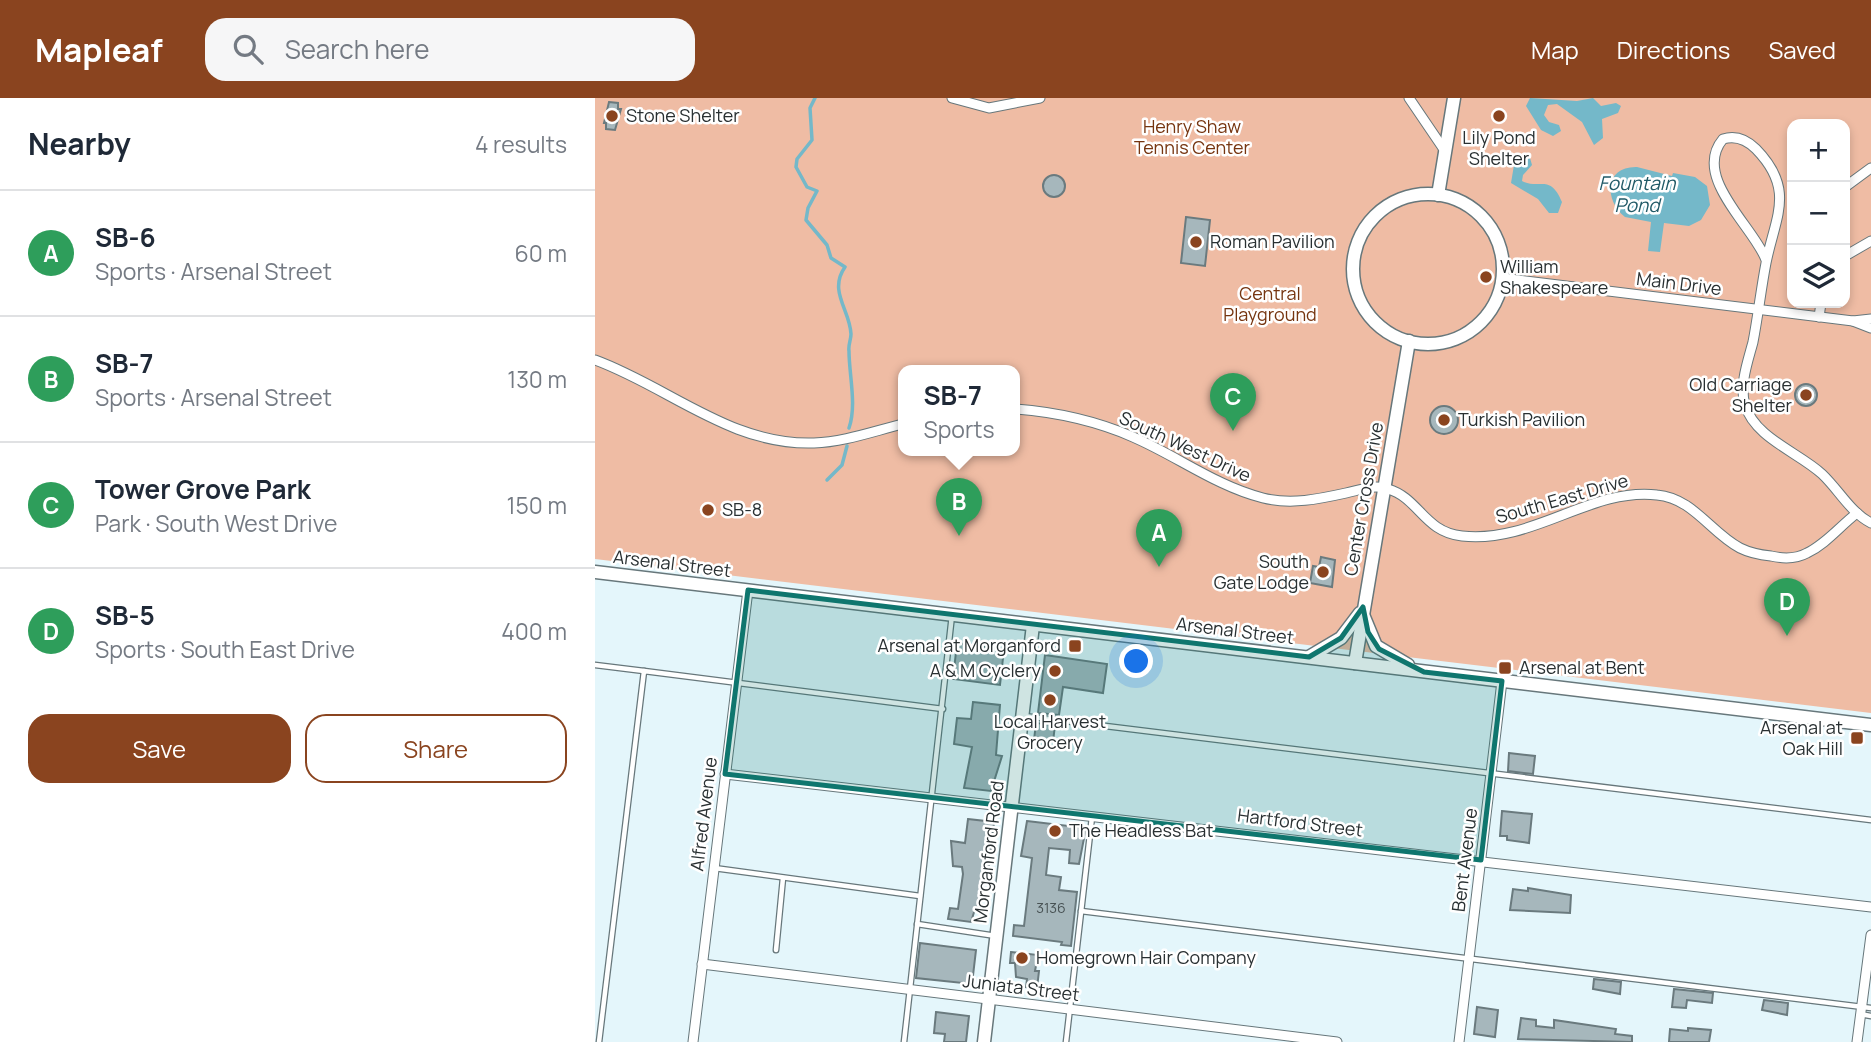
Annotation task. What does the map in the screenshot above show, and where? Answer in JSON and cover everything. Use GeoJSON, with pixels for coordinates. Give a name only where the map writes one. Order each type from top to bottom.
{"type":"FeatureCollection","features":[{"type":"Feature","properties":{"kind":"street"},"geometry":{"type":"LineString","coordinates":[[952,98],[989,108],[1040,98]]}},
{"type":"Feature","properties":{"kind":"street"},"geometry":{"type":"LineString","coordinates":[[1409,98],[1445,151]]}},
{"type":"Feature","properties":{"kind":"street"},"geometry":{"type":"LineString","coordinates":[[1438,195],[1454,98]]}},
{"type":"Feature","properties":{"kind":"street"},"geometry":{"type":"LineString","coordinates":[[1766,260],[1759,245],[1729,205],[1720,185],[1716,155],[1723,139],[1737,137],[1751,144],[1776,178],[1781,204],[1766,260],[1743,390],[1749,415],[1761,430],[1821,473],[1857,513],[1871,523]]}},
{"type":"Feature","properties":{"kind":"street"},"geometry":{"type":"LineString","coordinates":[[1850,183],[1871,168]]}},
{"type":"Feature","properties":{"kind":"street"},"geometry":{"type":"LineString","coordinates":[[1856,179],[1871,178]]}},
{"type":"Feature","properties":{"kind":"street"},"geometry":{"type":"LineString","coordinates":[[1438,195],[1462,203],[1486,222],[1500,248],[1502,278],[1493,306],[1468,332],[1441,342],[1409,341],[1383,329],[1362,305],[1353,280],[1355,254],[1364,229],[1382,210],[1405,198],[1438,195]]}},
{"type":"Feature","properties":{"kind":"street"},"geometry":{"type":"LineString","coordinates":[[1850,253],[1871,241]]}},
{"type":"Feature","properties":{"kind":"street","name":"Main Drive"},"geometry":{"type":"LineString","coordinates":[[1502,278],[1853,321],[1871,319]]}},
{"type":"Feature","properties":{"kind":"street"},"geometry":{"type":"LineString","coordinates":[[1819,317],[1820,308]]}},
{"type":"Feature","properties":{"kind":"street","name":"Main Drive"},"geometry":{"type":"LineString","coordinates":[[1853,321],[1871,328]]}},
{"type":"Feature","properties":{"kind":"street","name":"Center Cross Drive"},"geometry":{"type":"LineString","coordinates":[[1355,663],[1409,341]]}},
{"type":"Feature","properties":{"kind":"street"},"geometry":{"type":"LineString","coordinates":[[595,360],[634,377],[710,419],[748,433],[783,441],[816,443],[898,425]]}},
{"type":"Feature","properties":{"kind":"street","name":"South West Drive"},"geometry":{"type":"LineString","coordinates":[[1020,410],[1075,418],[1110,429],[1222,483],[1263,498],[1297,501],[1384,488]]}},
{"type":"Feature","properties":{"kind":"street","name":"South East Drive"},"geometry":{"type":"LineString","coordinates":[[1384,488],[1402,497],[1439,530],[1473,537],[1503,534],[1539,525],[1622,496],[1661,495],[1688,506],[1743,550],[1777,558],[1799,557],[1810,552],[1857,513]]}},
{"type":"Feature","properties":{"kind":"street","name":"Arsenal Street"},"geometry":{"type":"LineString","coordinates":[[595,572],[1871,725]]}},
{"type":"Feature","properties":{"kind":"street","name":"Alfred Avenue"},"geometry":{"type":"LineString","coordinates":[[692,1042],[748,590]]}},
{"type":"Feature","properties":{"kind":"street"},"geometry":{"type":"LineString","coordinates":[[1309,657],[1341,638],[1355,622],[1363,607]]}},
{"type":"Feature","properties":{"kind":"street"},"geometry":{"type":"LineString","coordinates":[[1363,607],[1365,623],[1376,646],[1391,657],[1424,672]]}},
{"type":"Feature","properties":{"kind":"street","name":"Morganford Road"},"geometry":{"type":"LineString","coordinates":[[984,1042],[1033,625]]}},
{"type":"Feature","properties":{"kind":"street","name":"Bent Avenue"},"geometry":{"type":"LineString","coordinates":[[1459,1042],[1501,681]]}},
{"type":"Feature","properties":{"kind":"street","name":"Hartford Street"},"geometry":{"type":"LineString","coordinates":[[725,774],[1871,907]]}},
{"type":"Feature","properties":{"kind":"street"},"geometry":{"type":"LineString","coordinates":[[1857,1042],[1871,935]]}},
{"type":"Feature","properties":{"kind":"street","name":"Juniata Street"},"geometry":{"type":"LineString","coordinates":[[702,964],[1337,1042]]}},
{"type":"Feature","properties":{"kind":"lane"},"geometry":{"type":"LineString","coordinates":[[904,1042],[952,615]]}},
{"type":"Feature","properties":{"kind":"lane"},"geometry":{"type":"LineString","coordinates":[[595,665],[943,709]]}},
{"type":"Feature","properties":{"kind":"lane"},"geometry":{"type":"LineString","coordinates":[[599,1042],[644,671]]}},
{"type":"Feature","properties":{"kind":"lane"},"geometry":{"type":"LineString","coordinates":[[1023,716],[1871,820]]}},
{"type":"Feature","properties":{"kind":"lane"},"geometry":{"type":"LineString","coordinates":[[1066,1042],[1092,815]]}},
{"type":"Feature","properties":{"kind":"lane"},"geometry":{"type":"LineString","coordinates":[[714,868],[920,896]]}},
{"type":"Feature","properties":{"kind":"lane"},"geometry":{"type":"LineString","coordinates":[[776,950],[783,878]]}},
{"type":"Feature","properties":{"kind":"lane"},"geometry":{"type":"LineString","coordinates":[[1081,911],[1469,959],[1860,1011],[1871,1016]]}},
{"type":"Feature","properties":{"kind":"lane"},"geometry":{"type":"LineString","coordinates":[[917,924],[997,936]]}},
{"type":"Feature","properties":{"kind":"lane"},"geometry":{"type":"LineString","coordinates":[[1860,1011],[1871,1008]]}},
{"type":"Feature","properties":{"kind":"highlighted area"},"geometry":{"type":"Polygon","coordinates":[[[748,590],[1309,657],[1341,638],[1363,607],[1368,632],[1379,649],[1424,672],[1502,681],[1481,860],[725,774],[748,590]]]}},
{"type":"Feature","properties":{"kind":"green space"},"geometry":{"type":"Polygon","coordinates":[[[595,98],[1871,98],[1871,713],[595,559],[595,98]]]}},
{"type":"Feature","properties":{"kind":"water"},"geometry":{"type":"Polygon","coordinates":[[[1530,98],[1577,101],[1593,98],[1601,106],[1616,103],[1621,106],[1618,113],[1602,119],[1603,138],[1594,145],[1582,122],[1557,104],[1548,105],[1544,115],[1549,122],[1559,125],[1561,131],[1553,136],[1541,130],[1526,106],[1530,98]]]}},
{"type":"Feature","properties":{"kind":"water"},"geometry":{"type":"Polygon","coordinates":[[[1525,155],[1530,158],[1532,165],[1523,175],[1522,181],[1553,188],[1562,202],[1558,213],[1549,213],[1538,199],[1511,183],[1514,165],[1525,155]]]}},
{"type":"Feature","properties":{"kind":"water","name":"Fountain Pond"},"geometry":{"type":"Polygon","coordinates":[[[1637,167],[1672,176],[1673,173],[1695,177],[1707,186],[1710,205],[1701,220],[1689,226],[1664,223],[1660,252],[1648,251],[1651,222],[1625,217],[1613,202],[1613,178],[1626,168],[1637,167]]]}},
{"type":"Feature","properties":{"kind":"building","name":"Stone Shelter"},"geometry":{"type":"Polygon","coordinates":[[[609,102],[618,103],[618,109],[621,109],[615,130],[606,129],[604,123],[609,102]]]}},
{"type":"Feature","properties":{"kind":"building"},"geometry":{"type":"Polygon","coordinates":[[[1054,175],[1062,178],[1065,186],[1062,194],[1054,197],[1046,194],[1043,186],[1046,178],[1054,175]]]}},
{"type":"Feature","properties":{"kind":"building","name":"Roman Pavilion"},"geometry":{"type":"Polygon","coordinates":[[[1186,217],[1210,220],[1205,266],[1181,263],[1186,217]]]}},
{"type":"Feature","properties":{"kind":"building","name":"Old Carriage Shelter"},"geometry":{"type":"Polygon","coordinates":[[[1806,384],[1814,387],[1817,395],[1814,403],[1806,406],[1798,403],[1795,395],[1798,387],[1806,384]]]}},
{"type":"Feature","properties":{"kind":"building","name":"Turkish Pavilion"},"geometry":{"type":"Polygon","coordinates":[[[1444,406],[1454,410],[1458,420],[1454,430],[1444,434],[1434,430],[1430,420],[1434,410],[1444,406]]]}},
{"type":"Feature","properties":{"kind":"building","name":"South Gate Lodge"},"geometry":{"type":"Polygon","coordinates":[[[1321,557],[1335,560],[1332,587],[1310,583],[1313,566],[1319,567],[1321,557]]]}},
{"type":"Feature","properties":{"kind":"building"},"geometry":{"type":"Polygon","coordinates":[[[957,643],[1004,649],[1000,685],[953,679],[957,643]]]}},
{"type":"Feature","properties":{"kind":"building"},"geometry":{"type":"Polygon","coordinates":[[[1045,655],[1107,664],[1103,693],[1063,687],[1059,715],[1038,713],[1045,655]]]}},
{"type":"Feature","properties":{"kind":"building"},"geometry":{"type":"Polygon","coordinates":[[[973,702],[1000,705],[996,755],[1002,756],[991,791],[964,788],[972,747],[954,744],[957,718],[971,719],[973,702]]]}},
{"type":"Feature","properties":{"kind":"building"},"geometry":{"type":"Polygon","coordinates":[[[1036,723],[1055,725],[1053,742],[1034,740],[1036,723]]]}},
{"type":"Feature","properties":{"kind":"building"},"geometry":{"type":"Polygon","coordinates":[[[1509,753],[1535,756],[1533,774],[1508,771],[1509,753]]]}},
{"type":"Feature","properties":{"kind":"building"},"geometry":{"type":"Polygon","coordinates":[[[1502,811],[1532,814],[1529,843],[1507,840],[1507,836],[1500,836],[1502,811]]]}},
{"type":"Feature","properties":{"kind":"building"},"geometry":{"type":"Polygon","coordinates":[[[968,819],[994,822],[987,883],[981,882],[977,909],[971,922],[948,919],[950,908],[958,909],[963,874],[962,867],[953,866],[951,841],[965,843],[968,819]]]}},
{"type":"Feature","properties":{"kind":"building"},"geometry":{"type":"Polygon","coordinates":[[[1027,821],[1086,828],[1079,864],[1069,863],[1070,850],[1049,848],[1046,875],[1061,877],[1059,890],[1077,892],[1071,946],[1061,945],[1062,942],[1013,936],[1014,925],[1024,926],[1032,858],[1021,856],[1027,821]]]}},
{"type":"Feature","properties":{"kind":"building"},"geometry":{"type":"Polygon","coordinates":[[[1528,888],[1571,895],[1570,913],[1510,910],[1513,889],[1528,891],[1528,888]]]}},
{"type":"Feature","properties":{"kind":"building"},"geometry":{"type":"Polygon","coordinates":[[[920,943],[976,950],[972,984],[916,978],[920,943]]]}},
{"type":"Feature","properties":{"kind":"building"},"geometry":{"type":"Polygon","coordinates":[[[1011,952],[1038,955],[1035,971],[1039,971],[1037,988],[1026,987],[1027,979],[1016,977],[1015,963],[1010,963],[1011,952]]]}},
{"type":"Feature","properties":{"kind":"building"},"geometry":{"type":"Polygon","coordinates":[[[1594,979],[1621,982],[1620,994],[1593,989],[1594,979]]]}},
{"type":"Feature","properties":{"kind":"building"},"geometry":{"type":"Polygon","coordinates":[[[1674,989],[1713,993],[1712,1003],[1687,1000],[1686,1008],[1672,1007],[1674,989]]]}},
{"type":"Feature","properties":{"kind":"building"},"geometry":{"type":"Polygon","coordinates":[[[1764,1000],[1788,1003],[1787,1015],[1762,1010],[1764,1000]]]}},
{"type":"Feature","properties":{"kind":"building"},"geometry":{"type":"Polygon","coordinates":[[[1477,1007],[1498,1010],[1495,1037],[1474,1034],[1477,1007]]]}},
{"type":"Feature","properties":{"kind":"building"},"geometry":{"type":"Polygon","coordinates":[[[936,1012],[969,1016],[966,1042],[944,1042],[945,1034],[934,1033],[936,1012]]]}},
{"type":"Feature","properties":{"kind":"building"},"geometry":{"type":"Polygon","coordinates":[[[1521,1018],[1536,1020],[1536,1026],[1554,1028],[1554,1020],[1616,1029],[1615,1034],[1632,1036],[1632,1042],[1518,1039],[1521,1018]]]}},
{"type":"Feature","properties":{"kind":"building"},"geometry":{"type":"Polygon","coordinates":[[[1688,1028],[1711,1030],[1709,1042],[1669,1042],[1670,1029],[1688,1031],[1688,1028]]]}},
{"type":"Feature","properties":{"kind":"waterway"},"geometry":{"type":"LineString","coordinates":[[815,98],[810,108],[812,140],[797,159],[796,167],[807,187],[817,191],[808,208],[806,220],[827,245],[831,258],[845,267],[840,276],[839,292],[851,334],[849,349],[852,410],[849,428]]}},
{"type":"Feature","properties":{"kind":"waterway"},"geometry":{"type":"LineString","coordinates":[[827,480],[842,465],[847,446]]}},
{"type":"Feature","properties":{"kind":"place","name":"Stone Shelter"},"geometry":{"type":"Point","coordinates":[612,116]}},
{"type":"Feature","properties":{"kind":"place","name":"Lily Pond Shelter"},"geometry":{"type":"Point","coordinates":[1499,116]}},
{"type":"Feature","properties":{"kind":"place","name":"Roman Pavilion"},"geometry":{"type":"Point","coordinates":[1196,242]}},
{"type":"Feature","properties":{"kind":"place","name":"William Shakespeare"},"geometry":{"type":"Point","coordinates":[1486,277]}},
{"type":"Feature","properties":{"kind":"place","name":"Old Carriage Shelter"},"geometry":{"type":"Point","coordinates":[1806,395]}},
{"type":"Feature","properties":{"kind":"place","name":"Turkish Pavilion"},"geometry":{"type":"Point","coordinates":[1444,420]}},
{"type":"Feature","properties":{"kind":"place","name":"Tower Grove Park"},"geometry":{"type":"Point","coordinates":[1233,431]}},
{"type":"Feature","properties":{"kind":"place","name":"SB-8"},"geometry":{"type":"Point","coordinates":[708,510]}},
{"type":"Feature","properties":{"kind":"place","name":"SB-7"},"geometry":{"type":"Point","coordinates":[959,536]}},
{"type":"Feature","properties":{"kind":"place","name":"SB-6"},"geometry":{"type":"Point","coordinates":[1159,567]}},
{"type":"Feature","properties":{"kind":"place","name":"South Gate Lodge"},"geometry":{"type":"Point","coordinates":[1323,572]}},
{"type":"Feature","properties":{"kind":"place","name":"SB-5"},"geometry":{"type":"Point","coordinates":[1787,636]}},
{"type":"Feature","properties":{"kind":"place","name":"Arsenal at Morganford"},"geometry":{"type":"Point","coordinates":[1075,646]}},
{"type":"Feature","properties":{"kind":"place","name":"Arsenal at Bent"},"geometry":{"type":"Point","coordinates":[1505,668]}},
{"type":"Feature","properties":{"kind":"place","name":"A & M Cyclery"},"geometry":{"type":"Point","coordinates":[1055,671]}},
{"type":"Feature","properties":{"kind":"place","name":"Local Harvest Grocery"},"geometry":{"type":"Point","coordinates":[1050,700]}},
{"type":"Feature","properties":{"kind":"place","name":"Arsenal at Oak Hill"},"geometry":{"type":"Point","coordinates":[1857,738]}},
{"type":"Feature","properties":{"kind":"place","name":"The Headless Bat"},"geometry":{"type":"Point","coordinates":[1055,831]}},
{"type":"Feature","properties":{"kind":"place","name":"Homegrown Hair Company"},"geometry":{"type":"Point","coordinates":[1022,958]}},
{"type":"Feature","properties":{"kind":"park label","name":"Henry Shaw Tennis Center"},"geometry":{"type":"Point","coordinates":[1192,137]}},
{"type":"Feature","properties":{"kind":"park label","name":"Central Playground"},"geometry":{"type":"Point","coordinates":[1270,304]}}]}
